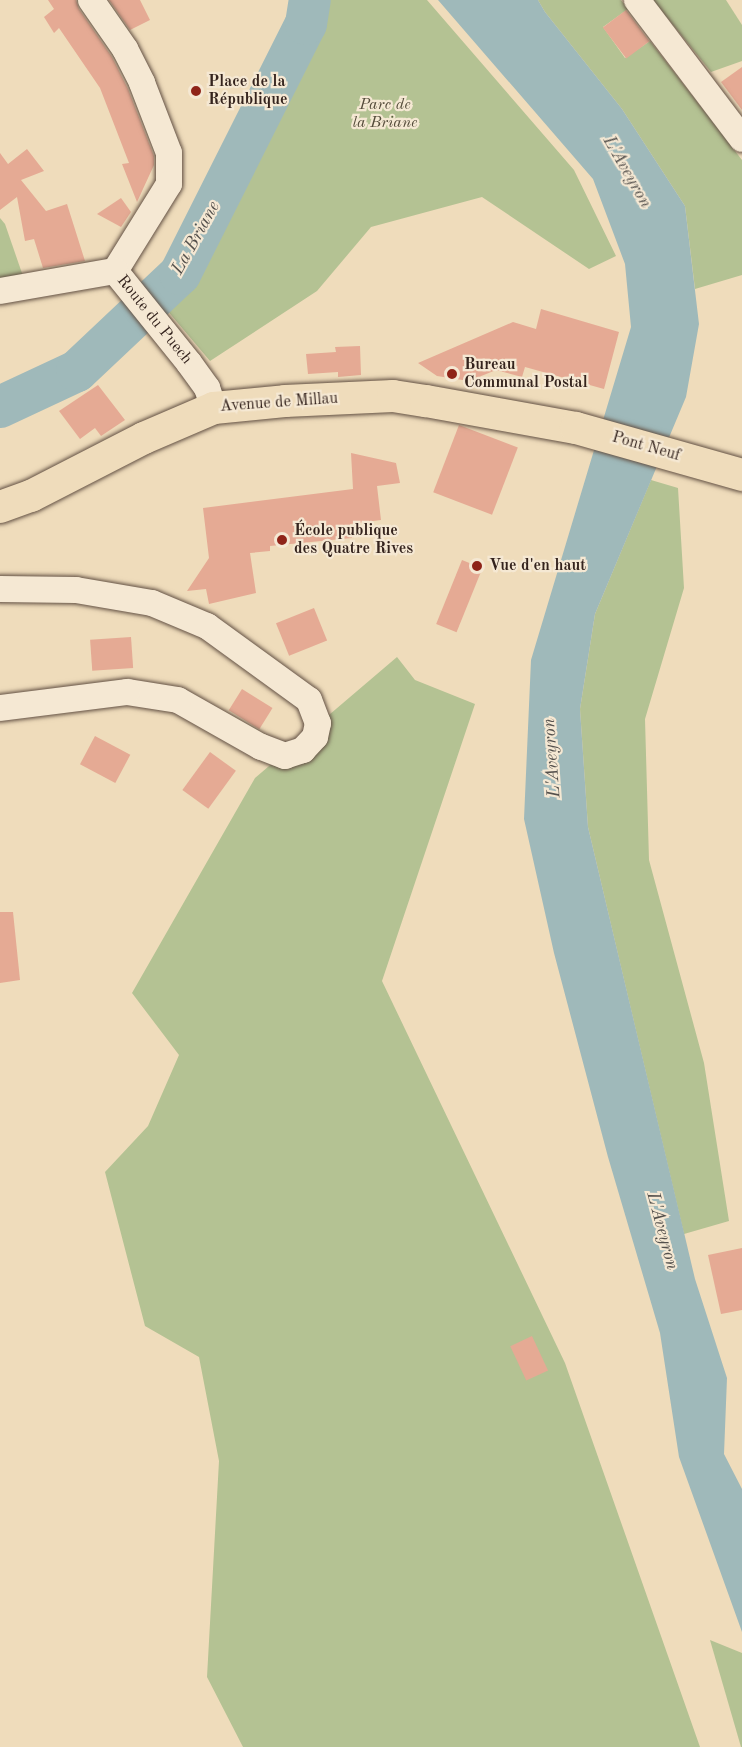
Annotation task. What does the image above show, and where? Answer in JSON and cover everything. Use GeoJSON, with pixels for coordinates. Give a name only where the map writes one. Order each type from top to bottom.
{"type":"FeatureCollection","features":[{"type":"Feature","properties":{"kind":"main road","name":"Avenue de Millau"},"geometry":{"type":"LineString","coordinates":[[0,507],[31,496],[144,438],[214,408],[285,401],[393,396],[586,430]]}},
{"type":"Feature","properties":{"kind":"main road","name":"Pont Neuf"},"geometry":{"type":"LineString","coordinates":[[586,430],[729,471]]}},
{"type":"Feature","properties":{"kind":"street"},"geometry":{"type":"LineString","coordinates":[[92,0],[125,49],[142,83],[169,153],[169,184],[118,276]]}},
{"type":"Feature","properties":{"kind":"street"},"geometry":{"type":"LineString","coordinates":[[637,0],[742,139]]}},
{"type":"Feature","properties":{"kind":"street","name":"Route du Puech"},"geometry":{"type":"LineString","coordinates":[[0,291],[118,276],[207,388],[214,408]]}},
{"type":"Feature","properties":{"kind":"street"},"geometry":{"type":"LineString","coordinates":[[0,588],[76,590],[152,603],[207,626],[309,700],[318,723],[315,737],[303,750],[285,756],[261,747],[178,700],[127,692],[0,708]]}},
{"type":"Feature","properties":{"kind":"green space","name":"Parc de la Briane"},"geometry":{"type":"Polygon","coordinates":[[[320,0],[427,0],[574,170],[616,256],[589,269],[482,197],[371,227],[317,291],[210,361],[166,309],[184,279],[312,27],[320,0]]]}},
{"type":"Feature","properties":{"kind":"green space"},"geometry":{"type":"Polygon","coordinates":[[[538,0],[621,0],[628,9],[603,27],[625,58],[650,41],[742,160],[742,275],[695,289],[685,206],[622,109],[538,0]]]}},
{"type":"Feature","properties":{"kind":"green space"},"geometry":{"type":"Polygon","coordinates":[[[653,0],[726,0],[742,25],[742,61],[711,72],[653,0]]]}},
{"type":"Feature","properties":{"kind":"green space"},"geometry":{"type":"Polygon","coordinates":[[[0,218],[5,224],[24,279],[0,283],[0,218]]]}},
{"type":"Feature","properties":{"kind":"green space"},"geometry":{"type":"Polygon","coordinates":[[[651,480],[678,488],[684,588],[645,719],[649,860],[704,1063],[729,1221],[684,1234],[588,827],[580,709],[595,614],[651,480]]]}},
{"type":"Feature","properties":{"kind":"green space"},"geometry":{"type":"Polygon","coordinates":[[[397,657],[415,680],[475,704],[382,981],[565,1363],[700,1747],[243,1747],[207,1677],[219,1461],[199,1357],[145,1326],[105,1172],[148,1126],[179,1055],[132,993],[255,778],[397,657]]]}},
{"type":"Feature","properties":{"kind":"green space"},"geometry":{"type":"Polygon","coordinates":[[[710,1640],[742,1653],[742,1747],[741,1747],[710,1640]]]}},
{"type":"Feature","properties":{"kind":"water","name":"L'Aveyron"},"geometry":{"type":"Polygon","coordinates":[[[438,0],[538,0],[622,109],[685,206],[699,324],[686,397],[595,614],[580,709],[588,827],[695,1279],[727,1378],[724,1454],[742,1489],[742,1632],[679,1457],[660,1333],[608,1157],[554,953],[524,819],[531,660],[631,327],[625,264],[593,179],[438,0]]]}},
{"type":"Feature","properties":{"kind":"building"},"geometry":{"type":"Polygon","coordinates":[[[48,0],[76,0],[79,9],[112,57],[128,89],[154,156],[154,165],[137,202],[122,164],[129,163],[100,88],[59,28],[54,33],[44,17],[54,9],[48,0]]]}},
{"type":"Feature","properties":{"kind":"building"},"geometry":{"type":"Polygon","coordinates":[[[109,0],[140,0],[150,20],[130,30],[109,0]]]}},
{"type":"Feature","properties":{"kind":"building"},"geometry":{"type":"Polygon","coordinates":[[[626,10],[649,41],[626,59],[603,27],[626,10]]]}},
{"type":"Feature","properties":{"kind":"building"},"geometry":{"type":"Polygon","coordinates":[[[742,67],[742,110],[721,82],[742,67]]]}},
{"type":"Feature","properties":{"kind":"building"},"geometry":{"type":"Polygon","coordinates":[[[27,149],[44,171],[21,180],[46,211],[67,204],[85,261],[43,268],[34,239],[25,241],[17,197],[0,210],[0,153],[8,164],[27,149]]]}},
{"type":"Feature","properties":{"kind":"building"},"geometry":{"type":"Polygon","coordinates":[[[121,198],[131,212],[121,227],[97,214],[121,198]]]}},
{"type":"Feature","properties":{"kind":"building"},"geometry":{"type":"Polygon","coordinates":[[[541,309],[619,332],[604,389],[525,367],[522,377],[496,370],[469,381],[437,376],[418,363],[513,322],[536,329],[541,309]]]}},
{"type":"Feature","properties":{"kind":"building"},"geometry":{"type":"Polygon","coordinates":[[[360,346],[361,375],[338,377],[338,372],[308,374],[306,354],[336,352],[335,347],[360,346]]]}},
{"type":"Feature","properties":{"kind":"building"},"geometry":{"type":"Polygon","coordinates":[[[98,385],[125,420],[101,436],[95,428],[80,439],[59,411],[98,385]]]}},
{"type":"Feature","properties":{"kind":"building"},"geometry":{"type":"Polygon","coordinates":[[[459,425],[518,448],[492,515],[433,492],[459,425]]]}},
{"type":"Feature","properties":{"kind":"building"},"geometry":{"type":"Polygon","coordinates":[[[351,453],[396,463],[400,483],[377,486],[381,520],[350,524],[352,538],[270,546],[270,551],[250,553],[256,593],[209,604],[206,589],[187,591],[209,558],[203,508],[353,489],[351,453]]]}},
{"type":"Feature","properties":{"kind":"building"},"geometry":{"type":"Polygon","coordinates":[[[462,560],[482,568],[457,632],[436,624],[462,560]]]}},
{"type":"Feature","properties":{"kind":"building"},"geometry":{"type":"Polygon","coordinates":[[[314,608],[327,640],[289,656],[276,623],[314,608]]]}},
{"type":"Feature","properties":{"kind":"building"},"geometry":{"type":"Polygon","coordinates":[[[131,637],[133,668],[92,671],[90,640],[131,637]]]}},
{"type":"Feature","properties":{"kind":"building"},"geometry":{"type":"Polygon","coordinates":[[[242,689],[273,708],[259,729],[229,710],[242,689]]]}},
{"type":"Feature","properties":{"kind":"building"},"geometry":{"type":"Polygon","coordinates":[[[95,736],[130,755],[115,783],[80,764],[95,736]]]}},
{"type":"Feature","properties":{"kind":"building"},"geometry":{"type":"Polygon","coordinates":[[[210,752],[236,771],[208,809],[182,790],[210,752]]]}},
{"type":"Feature","properties":{"kind":"building"},"geometry":{"type":"Polygon","coordinates":[[[0,912],[13,912],[20,980],[0,983],[0,912]]]}},
{"type":"Feature","properties":{"kind":"building"},"geometry":{"type":"Polygon","coordinates":[[[742,1248],[742,1310],[721,1314],[708,1255],[742,1248]]]}},
{"type":"Feature","properties":{"kind":"building"},"geometry":{"type":"Polygon","coordinates":[[[532,1336],[548,1370],[526,1381],[510,1346],[532,1336]]]}},
{"type":"Feature","properties":{"kind":"waterway","name":"La Briane"},"geometry":{"type":"LineString","coordinates":[[0,407],[77,371],[180,274],[306,24],[310,0]]}},
{"type":"Feature","properties":{"kind":"place","name":"Place de la République"},"geometry":{"type":"Point","coordinates":[196,91]}},
{"type":"Feature","properties":{"kind":"place","name":"Bureau Communal Postal"},"geometry":{"type":"Point","coordinates":[452,374]}},
{"type":"Feature","properties":{"kind":"place","name":"École publique des Quatre Rives"},"geometry":{"type":"Point","coordinates":[282,540]}},
{"type":"Feature","properties":{"kind":"place","name":"Vue d'en haut"},"geometry":{"type":"Point","coordinates":[477,566]}}]}
